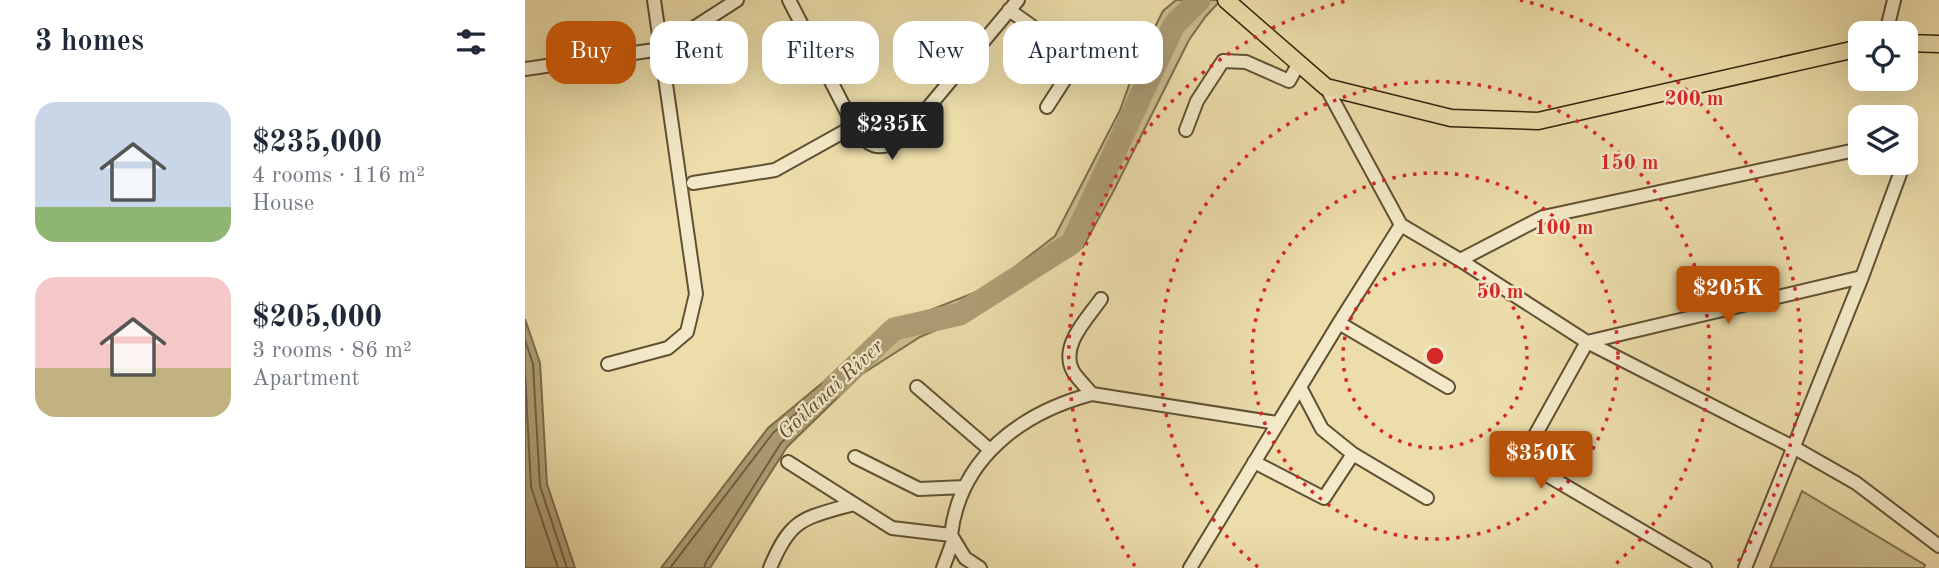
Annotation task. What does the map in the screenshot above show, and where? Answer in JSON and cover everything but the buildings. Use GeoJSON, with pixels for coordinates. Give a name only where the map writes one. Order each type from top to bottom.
{"type":"FeatureCollection","features":[{"type":"Feature","properties":{"kind":"main road"},"geometry":{"type":"LineString","coordinates":[[1226,0],[1326,87],[1451,118],[1538,121],[1848,51]]}},
{"type":"Feature","properties":{"kind":"main road"},"geometry":{"type":"LineString","coordinates":[[1918,43],[1939,44]]}},
{"type":"Feature","properties":{"kind":"street"},"geometry":{"type":"LineString","coordinates":[[655,0],[658,21]]}},
{"type":"Feature","properties":{"kind":"street"},"geometry":{"type":"LineString","coordinates":[[704,21],[737,0]]}},
{"type":"Feature","properties":{"kind":"street"},"geometry":{"type":"LineString","coordinates":[[789,0],[853,126],[863,140],[872,146],[882,147],[901,140],[1013,5],[1078,59],[1047,107]]}},
{"type":"Feature","properties":{"kind":"street"},"geometry":{"type":"LineString","coordinates":[[1889,21],[1893,0]]}},
{"type":"Feature","properties":{"kind":"street"},"geometry":{"type":"LineString","coordinates":[[525,69],[650,51]]}},
{"type":"Feature","properties":{"kind":"street"},"geometry":{"type":"LineString","coordinates":[[1187,130],[1197,102],[1223,61],[1246,62],[1289,81],[1299,63]]}},
{"type":"Feature","properties":{"kind":"street"},"geometry":{"type":"LineString","coordinates":[[608,364],[668,348],[687,332],[696,294],[666,84]]}},
{"type":"Feature","properties":{"kind":"street"},"geometry":{"type":"LineString","coordinates":[[1326,87],[1401,225],[1587,342],[1793,447],[1856,483],[1939,544]]}},
{"type":"Feature","properties":{"kind":"street"},"geometry":{"type":"LineString","coordinates":[[692,183],[775,170],[853,126]]}},
{"type":"Feature","properties":{"kind":"street"},"geometry":{"type":"LineString","coordinates":[[1460,260],[1543,217],[1848,152]]}},
{"type":"Feature","properties":{"kind":"street"},"geometry":{"type":"LineString","coordinates":[[1745,568],[1862,277],[1900,175]]}},
{"type":"Feature","properties":{"kind":"street"},"geometry":{"type":"LineString","coordinates":[[1190,568],[1401,225]]}},
{"type":"Feature","properties":{"kind":"street"},"geometry":{"type":"LineString","coordinates":[[1705,568],[1541,471],[1533,439],[1587,342],[1862,277]]}},
{"type":"Feature","properties":{"kind":"street"},"geometry":{"type":"LineString","coordinates":[[1092,394],[1073,371],[1068,356],[1075,335],[1101,299]]}},
{"type":"Feature","properties":{"kind":"street"},"geometry":{"type":"LineString","coordinates":[[1339,323],[1448,387]]}},
{"type":"Feature","properties":{"kind":"street"},"geometry":{"type":"LineString","coordinates":[[917,387],[989,449]]}},
{"type":"Feature","properties":{"kind":"street"},"geometry":{"type":"LineString","coordinates":[[1300,387],[1322,429],[1353,454],[1427,498]]}},
{"type":"Feature","properties":{"kind":"street"},"geometry":{"type":"LineString","coordinates":[[943,568],[952,538],[956,509],[975,467],[989,449],[1024,424],[1064,401],[1092,394],[1277,423]]}},
{"type":"Feature","properties":{"kind":"street"},"geometry":{"type":"LineString","coordinates":[[1254,462],[1324,498],[1353,454]]}},
{"type":"Feature","properties":{"kind":"street"},"geometry":{"type":"LineString","coordinates":[[855,457],[919,489],[965,487]]}},
{"type":"Feature","properties":{"kind":"street"},"geometry":{"type":"LineString","coordinates":[[788,463],[892,528],[952,538],[965,558],[980,568]]}},
{"type":"Feature","properties":{"kind":"street"},"geometry":{"type":"LineString","coordinates":[[770,568],[781,541],[801,520],[853,504]]}},
{"type":"Feature","properties":{"kind":"shaded area"},"geometry":{"type":"Polygon","coordinates":[[[1176,0],[1221,0],[1189,40],[1083,247],[982,310],[920,337],[862,374],[850,360],[887,327],[989,287],[1055,236],[1120,110],[1129,84],[1163,84],[1163,21],[1158,21],[1163,11],[1176,0]]]}},
{"type":"Feature","properties":{"kind":"shaded area"},"geometry":{"type":"Polygon","coordinates":[[[1802,491],[1925,565],[1924,568],[1770,568],[1802,491]]]}},
{"type":"Feature","properties":{"kind":"water"},"geometry":{"type":"Polygon","coordinates":[[[525,319],[540,363],[547,484],[575,568],[525,568],[525,319]]]}},
{"type":"Feature","properties":{"kind":"water"},"geometry":{"type":"Polygon","coordinates":[[[850,360],[862,374],[787,447],[710,568],[661,568],[768,428],[850,360]]]}},
{"type":"Feature","properties":{"kind":"waterway","name":"Goilanai River"},"geometry":{"type":"LineString","coordinates":[[833,387],[894,329],[960,314],[1072,243],[1174,25],[1199,0]]}}]}
